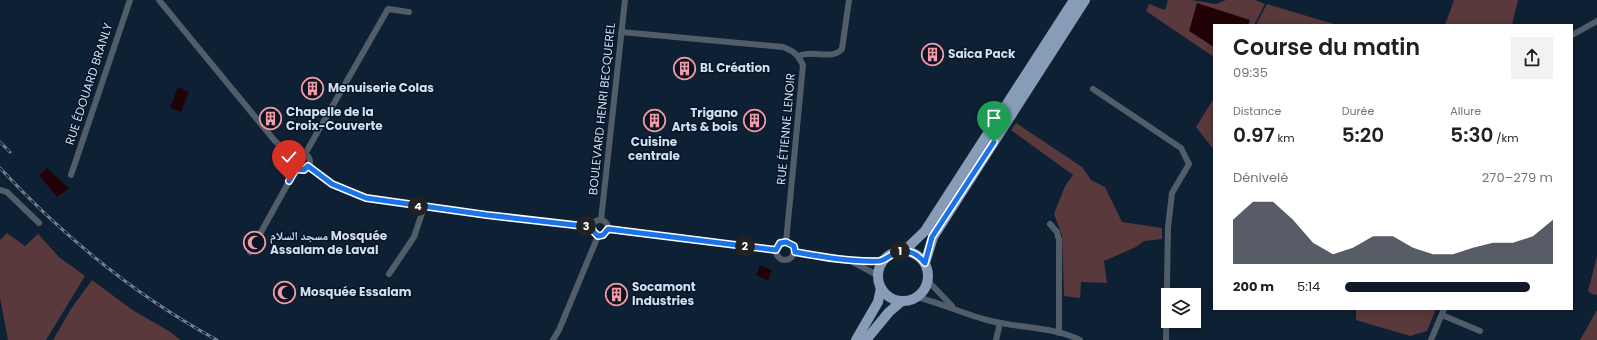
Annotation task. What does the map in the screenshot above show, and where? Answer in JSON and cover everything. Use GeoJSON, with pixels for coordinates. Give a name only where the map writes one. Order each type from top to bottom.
{"type":"FeatureCollection","features":[{"type":"Feature","properties":{"kind":"main road"},"geometry":{"type":"LineString","coordinates":[[904,251],[925,230],[1074,0]]}},
{"type":"Feature","properties":{"kind":"main road"},"geometry":{"type":"LineString","coordinates":[[925,263],[932,237],[1085,0]]}},
{"type":"Feature","properties":{"kind":"main road"},"geometry":{"type":"LineString","coordinates":[[866,340],[889,312],[902,300],[916,297],[924,290],[927,280],[925,263],[919,257],[904,251],[897,252],[884,260],[880,267],[879,276],[882,288],[887,294],[902,300]]}},
{"type":"Feature","properties":{"kind":"main road"},"geometry":{"type":"LineString","coordinates":[[856,340],[878,302],[882,288]]}},
{"type":"Feature","properties":{"kind":"street","name":"RUE ÉDOUARD BRANLY"},"geometry":{"type":"LineString","coordinates":[[71,175],[130,0]]}},
{"type":"Feature","properties":{"kind":"street"},"geometry":{"type":"LineString","coordinates":[[159,0],[275,141],[294,157]]}},
{"type":"Feature","properties":{"kind":"street","name":"BOULEVARD HENRI BECQUEREL"},"geometry":{"type":"LineString","coordinates":[[601,220],[625,0]]}},
{"type":"Feature","properties":{"kind":"street"},"geometry":{"type":"LineString","coordinates":[[799,56],[807,54],[833,54],[842,49],[849,0]]}},
{"type":"Feature","properties":{"kind":"street"},"geometry":{"type":"LineString","coordinates":[[304,154],[388,9],[409,12]]}},
{"type":"Feature","properties":{"kind":"street"},"geometry":{"type":"LineString","coordinates":[[1573,34],[1597,21]]}},
{"type":"Feature","properties":{"kind":"street","name":"RUE ÉTIENNE LENOIR"},"geometry":{"type":"LineString","coordinates":[[621,32],[783,47],[793,51],[799,56],[803,66],[786,242]]}},
{"type":"Feature","properties":{"kind":"street"},"geometry":{"type":"LineString","coordinates":[[1093,89],[1181,148],[1189,164],[1172,193],[1168,227],[1166,340]]}},
{"type":"Feature","properties":{"kind":"street"},"geometry":{"type":"LineString","coordinates":[[297,154],[304,154],[308,158],[308,166],[304,170],[296,169],[292,162],[294,157],[297,154]]}},
{"type":"Feature","properties":{"kind":"street"},"geometry":{"type":"LineString","coordinates":[[308,166],[332,184],[351,193],[386,202],[592,227]]}},
{"type":"Feature","properties":{"kind":"street"},"geometry":{"type":"LineString","coordinates":[[250,252],[296,169]]}},
{"type":"Feature","properties":{"kind":"street"},"geometry":{"type":"LineString","coordinates":[[0,190],[7,192],[39,223]]}},
{"type":"Feature","properties":{"kind":"street"},"geometry":{"type":"LineString","coordinates":[[389,274],[414,237],[424,207]]}},
{"type":"Feature","properties":{"kind":"street"},"geometry":{"type":"LineString","coordinates":[[592,227],[596,221],[601,220],[606,222],[608,229]]}},
{"type":"Feature","properties":{"kind":"street"},"geometry":{"type":"LineString","coordinates":[[1050,224],[1057,232],[1059,240],[1059,333]]}},
{"type":"Feature","properties":{"kind":"street"},"geometry":{"type":"LineString","coordinates":[[592,227],[593,231],[598,236]]}},
{"type":"Feature","properties":{"kind":"street"},"geometry":{"type":"LineString","coordinates":[[598,236],[603,235],[608,229]]}},
{"type":"Feature","properties":{"kind":"street"},"geometry":{"type":"LineString","coordinates":[[608,229],[776,250]]}},
{"type":"Feature","properties":{"kind":"street"},"geometry":{"type":"LineString","coordinates":[[553,340],[559,330],[598,236]]}},
{"type":"Feature","properties":{"kind":"street"},"geometry":{"type":"LineString","coordinates":[[786,242],[794,246],[795,252],[791,259],[785,261],[777,256],[776,250],[780,243],[786,242]]}},
{"type":"Feature","properties":{"kind":"street"},"geometry":{"type":"LineString","coordinates":[[795,252],[847,260],[884,260]]}},
{"type":"Feature","properties":{"kind":"street"},"geometry":{"type":"LineString","coordinates":[[847,260],[879,276]]}},
{"type":"Feature","properties":{"kind":"street"},"geometry":{"type":"LineString","coordinates":[[927,280],[954,308]]}},
{"type":"Feature","properties":{"kind":"street"},"geometry":{"type":"LineString","coordinates":[[916,297],[954,308],[975,317],[1000,323],[1059,333],[1080,340]]}},
{"type":"Feature","properties":{"kind":"street"},"geometry":{"type":"LineString","coordinates":[[1431,340],[1443,312],[1480,331]]}},
{"type":"Feature","properties":{"kind":"street"},"geometry":{"type":"LineString","coordinates":[[996,340],[1000,323]]}},
{"type":"Feature","properties":{"kind":"shaded area"},"geometry":{"type":"Polygon","coordinates":[[[1168,0],[1191,0],[1216,4],[1226,0],[1255,0],[1265,4],[1255,24],[1213,24],[1213,56],[1146,11],[1149,4],[1165,10],[1168,0]]]}},
{"type":"Feature","properties":{"kind":"shaded area"},"geometry":{"type":"Polygon","coordinates":[[[1454,0],[1518,0],[1512,24],[1445,24],[1454,0]]]}},
{"type":"Feature","properties":{"kind":"shaded area"},"geometry":{"type":"Polygon","coordinates":[[[1197,3],[1250,20],[1248,24],[1213,24],[1213,46],[1189,31],[1197,3]]]}},
{"type":"Feature","properties":{"kind":"shaded area"},"geometry":{"type":"Polygon","coordinates":[[[1267,4],[1334,24],[1257,24],[1267,4]]]}},
{"type":"Feature","properties":{"kind":"shaded area"},"geometry":{"type":"Polygon","coordinates":[[[178,87],[189,92],[181,112],[170,108],[178,87]]]}},
{"type":"Feature","properties":{"kind":"shaded area"},"geometry":{"type":"Polygon","coordinates":[[[1213,100],[1213,149],[1196,127],[1213,100]]]}},
{"type":"Feature","properties":{"kind":"shaded area"},"geometry":{"type":"Polygon","coordinates":[[[1016,123],[1082,167],[1091,180],[1105,187],[1122,222],[1162,228],[1162,239],[1144,241],[1136,247],[1104,261],[1107,283],[1081,282],[1080,298],[1064,296],[1062,235],[1054,214],[1065,186],[1073,175],[1011,130],[1016,123]]]}},
{"type":"Feature","properties":{"kind":"shaded area"},"geometry":{"type":"Polygon","coordinates":[[[47,168],[69,188],[57,197],[39,175],[47,168]]]}},
{"type":"Feature","properties":{"kind":"shaded area"},"geometry":{"type":"Polygon","coordinates":[[[7,233],[25,246],[38,234],[59,257],[85,276],[46,340],[8,340],[0,298],[0,240],[7,233]]]}},
{"type":"Feature","properties":{"kind":"shaded area"},"geometry":{"type":"Polygon","coordinates":[[[1597,256],[1597,295],[1588,291],[1597,256]]]}},
{"type":"Feature","properties":{"kind":"shaded area"},"geometry":{"type":"Polygon","coordinates":[[[760,265],[772,270],[768,281],[756,275],[760,265]]]}},
{"type":"Feature","properties":{"kind":"shaded area"},"geometry":{"type":"Polygon","coordinates":[[[92,280],[131,309],[172,333],[180,340],[53,340],[71,309],[92,280]]]}},
{"type":"Feature","properties":{"kind":"shaded area"},"geometry":{"type":"Polygon","coordinates":[[[1356,310],[1436,310],[1427,331],[1410,336],[1356,320],[1356,310]]]}},
{"type":"Feature","properties":{"kind":"shaded area"},"geometry":{"type":"Polygon","coordinates":[[[1597,310],[1597,340],[1580,340],[1597,310]]]}},
{"type":"Feature","properties":{"kind":"railway"},"geometry":{"type":"LineString","coordinates":[[0,142],[10,152]]}},
{"type":"Feature","properties":{"kind":"railway"},"geometry":{"type":"LineString","coordinates":[[0,168],[49,217],[102,263],[158,304],[217,340]]}},
{"type":"Feature","properties":{"kind":"place","name":"Saica Pack"},"geometry":{"type":"Point","coordinates":[933,54]}},
{"type":"Feature","properties":{"kind":"place","name":"BL Création"},"geometry":{"type":"Point","coordinates":[684,68]}},
{"type":"Feature","properties":{"kind":"place","name":"Menuiserie Colas"},"geometry":{"type":"Point","coordinates":[312,88]}},
{"type":"Feature","properties":{"kind":"place","name":"Chapelle de la Croix-Couverte"},"geometry":{"type":"Point","coordinates":[271,119]}},
{"type":"Feature","properties":{"kind":"place","name":"Trigano Arts & bois"},"geometry":{"type":"Point","coordinates":[754,120]}},
{"type":"Feature","properties":{"kind":"place","name":"Cuisine centrale"},"geometry":{"type":"Point","coordinates":[654,121]}},
{"type":"Feature","properties":{"kind":"place","name":"مسجد السلام Mosquée Assalam de Laval"},"geometry":{"type":"Point","coordinates":[255,243]}},
{"type":"Feature","properties":{"kind":"place","name":"Mosquée Essalam"},"geometry":{"type":"Point","coordinates":[285,292]}},
{"type":"Feature","properties":{"kind":"place","name":"Socamont Industries"},"geometry":{"type":"Point","coordinates":[616,294]}},
{"type":"Feature","properties":{"kind":"route"},"geometry":{"type":"LineString","coordinates":[[289,181],[296,169],[304,170],[308,166],[332,184],[366,198],[487,215],[592,227],[594,233],[598,236],[605,234],[608,229],[776,250],[780,243],[789,242],[794,246],[795,252],[847,260],[878,261],[884,260],[897,252],[904,251],[912,252],[925,263],[928,247],[932,237],[994,142]]}}]}
